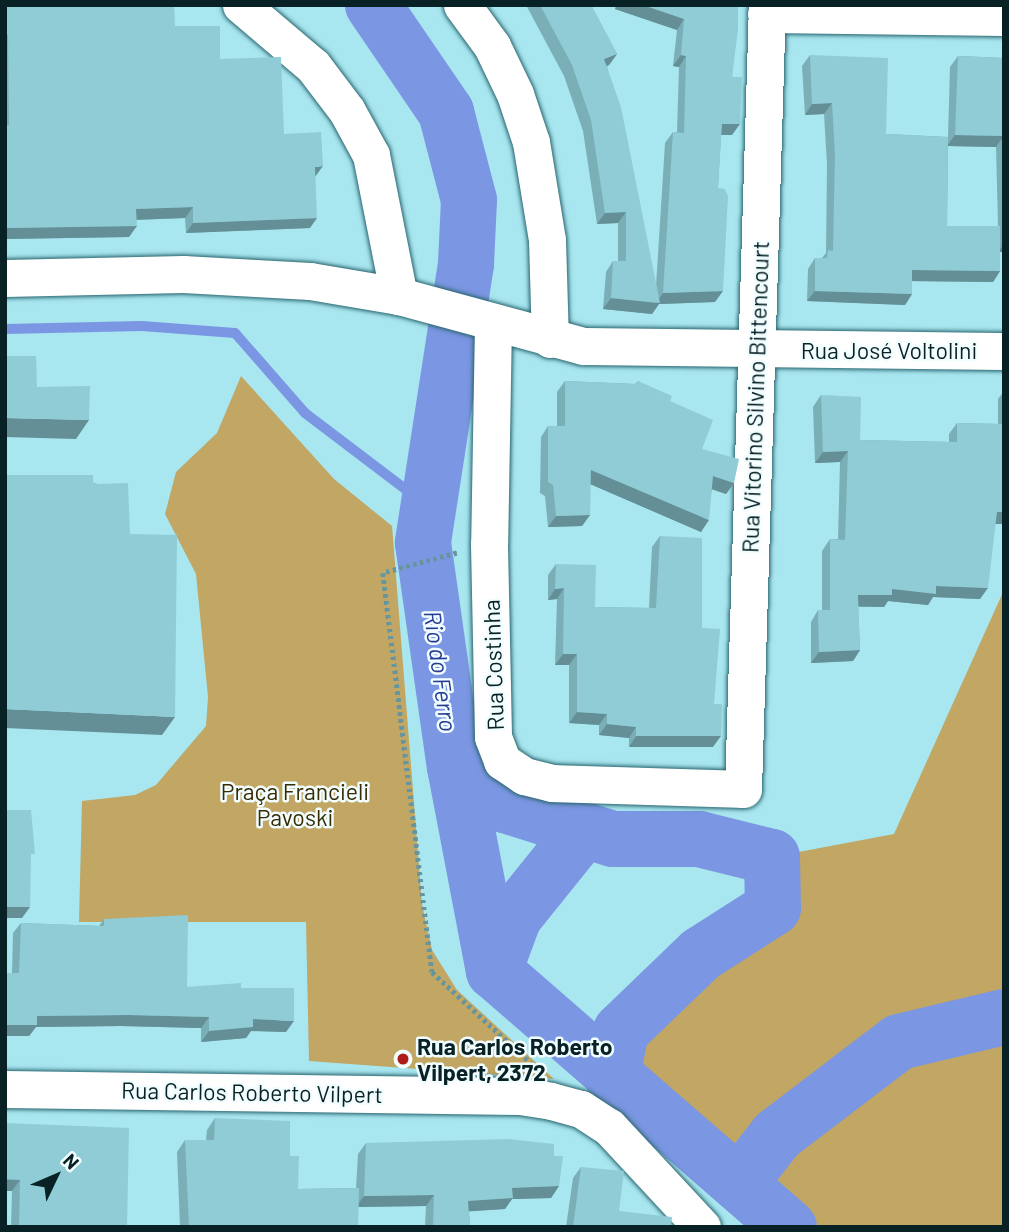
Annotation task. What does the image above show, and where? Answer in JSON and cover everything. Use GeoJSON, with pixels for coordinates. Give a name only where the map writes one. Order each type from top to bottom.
{"type":"FeatureCollection","features":[{"type":"Feature","properties":{"kind":"street"},"geometry":{"type":"LineString","coordinates":[[241,5],[313,66],[347,111],[371,155],[415,300]]}},
{"type":"Feature","properties":{"kind":"street"},"geometry":{"type":"LineString","coordinates":[[462,5],[492,46],[515,94],[531,142],[547,240],[550,339]]}},
{"type":"Feature","properties":{"kind":"street"},"geometry":{"type":"LineString","coordinates":[[766,10],[1004,17]]}},
{"type":"Feature","properties":{"kind":"street","name":"Rua Vitorino Silvino Bittencourt"},"geometry":{"type":"LineString","coordinates":[[743,789],[766,10]]}},
{"type":"Feature","properties":{"kind":"street","name":"Rua José Voltolini"},"geometry":{"type":"LineString","coordinates":[[5,278],[251,275],[415,300],[550,339],[618,348],[1004,351]]}},
{"type":"Feature","properties":{"kind":"street","name":"Rua Costinha"},"geometry":{"type":"LineString","coordinates":[[488,321],[489,544],[494,737],[502,761],[524,776],[552,783],[743,789]]}},
{"type":"Feature","properties":{"kind":"street","name":"Rua Carlos Roberto Vilpert"},"geometry":{"type":"LineString","coordinates":[[5,1089],[520,1096],[582,1110],[628,1146],[702,1227]]}},
{"type":"Feature","properties":{"kind":"path"},"geometry":{"type":"LineString","coordinates":[[489,544],[383,573],[432,972],[542,1073]]}},
{"type":"Feature","properties":{"kind":"green space","name":"Praça Francieli Pavoski"},"geometry":{"type":"Polygon","coordinates":[[[241,376],[334,479],[392,526],[422,904],[432,950],[457,990],[554,1079],[309,1061],[306,922],[79,922],[82,801],[135,795],[156,785],[206,726],[208,697],[196,574],[165,514],[176,472],[217,433],[241,376]]]}},
{"type":"Feature","properties":{"kind":"green space"},"geometry":{"type":"Polygon","coordinates":[[[1004,590],[1004,1227],[789,1227],[642,1103],[621,1031],[701,954],[773,908],[772,857],[894,834],[1004,590]]]}},
{"type":"Feature","properties":{"kind":"building"},"geometry":{"type":"Polygon","coordinates":[[[5,5],[174,5],[175,26],[220,26],[220,59],[281,57],[284,134],[321,132],[323,166],[315,167],[317,218],[193,223],[193,207],[136,209],[137,226],[5,228],[5,125],[9,125],[5,5]]]}},
{"type":"Feature","properties":{"kind":"building"},"geometry":{"type":"Polygon","coordinates":[[[540,5],[591,5],[617,54],[604,59],[621,107],[660,303],[611,298],[613,261],[626,261],[626,212],[605,213],[591,120],[572,65],[540,5]]]}},
{"type":"Feature","properties":{"kind":"building"},"geometry":{"type":"Polygon","coordinates":[[[643,5],[738,5],[732,77],[742,77],[740,124],[722,124],[718,188],[725,189],[728,196],[723,291],[663,293],[673,132],[684,133],[686,56],[681,55],[684,19],[643,5]]]}},
{"type":"Feature","properties":{"kind":"building"},"geometry":{"type":"Polygon","coordinates":[[[810,55],[888,58],[886,134],[948,137],[947,226],[1000,226],[1000,271],[912,270],[912,294],[815,291],[815,258],[827,258],[828,250],[833,251],[835,154],[832,103],[812,104],[810,55]]]}},
{"type":"Feature","properties":{"kind":"building"},"geometry":{"type":"Polygon","coordinates":[[[958,56],[1004,58],[1004,136],[955,135],[958,56]]]}},
{"type":"Feature","properties":{"kind":"building"},"geometry":{"type":"Polygon","coordinates":[[[5,356],[36,356],[37,387],[90,386],[89,420],[5,418],[5,356]]]}},
{"type":"Feature","properties":{"kind":"building"},"geometry":{"type":"Polygon","coordinates":[[[565,381],[636,384],[638,381],[672,396],[670,401],[713,420],[702,449],[739,459],[734,483],[713,476],[709,520],[591,470],[590,515],[556,516],[553,485],[548,482],[548,426],[565,426],[565,381]]]}},
{"type":"Feature","properties":{"kind":"building"},"geometry":{"type":"Polygon","coordinates":[[[821,395],[861,397],[860,440],[957,442],[957,423],[1004,424],[1004,512],[997,512],[988,588],[936,586],[936,594],[892,589],[892,595],[858,595],[860,650],[819,652],[818,610],[830,610],[830,539],[845,540],[848,451],[823,452],[821,395]]]}},
{"type":"Feature","properties":{"kind":"building"},"geometry":{"type":"Polygon","coordinates":[[[5,475],[93,475],[93,482],[98,484],[128,483],[130,534],[177,535],[175,717],[5,709],[5,475]]]}},
{"type":"Feature","properties":{"kind":"building"},"geometry":{"type":"Polygon","coordinates":[[[660,536],[702,538],[702,628],[720,629],[714,704],[722,704],[721,736],[636,736],[636,727],[607,724],[607,714],[577,712],[577,654],[563,654],[564,588],[555,589],[556,564],[596,565],[595,607],[656,608],[660,536]]]}},
{"type":"Feature","properties":{"kind":"building"},"geometry":{"type":"Polygon","coordinates":[[[5,810],[31,810],[35,854],[31,854],[30,907],[5,907],[5,810]]]}},
{"type":"Feature","properties":{"kind":"building"},"geometry":{"type":"Polygon","coordinates":[[[188,915],[187,987],[241,983],[241,988],[294,988],[294,1021],[253,1019],[253,1027],[209,1031],[209,1017],[37,1016],[37,1025],[5,1025],[5,973],[19,973],[21,923],[104,926],[104,919],[188,915]]]}},
{"type":"Feature","properties":{"kind":"building"},"geometry":{"type":"Polygon","coordinates":[[[215,1118],[290,1121],[290,1156],[299,1156],[298,1189],[359,1188],[358,1227],[189,1227],[185,1140],[214,1140],[215,1118]]]}},
{"type":"Feature","properties":{"kind":"building"},"geometry":{"type":"Polygon","coordinates":[[[5,1123],[129,1128],[127,1227],[19,1227],[20,1180],[5,1179],[5,1123]]]}},
{"type":"Feature","properties":{"kind":"building"},"geometry":{"type":"Polygon","coordinates":[[[509,1139],[554,1144],[554,1156],[563,1156],[559,1186],[512,1188],[513,1198],[468,1201],[470,1227],[433,1227],[434,1195],[364,1196],[366,1143],[509,1139]]]}},
{"type":"Feature","properties":{"kind":"building"},"geometry":{"type":"Polygon","coordinates":[[[581,1167],[624,1171],[619,1211],[672,1217],[671,1227],[573,1227],[581,1167]]]}},
{"type":"Feature","properties":{"kind":"waterway","name":"Rio do Ferro"},"geometry":{"type":"LineString","coordinates":[[373,5],[446,112],[469,200],[466,264],[423,543],[455,767],[494,971],[789,1227]]}},
{"type":"Feature","properties":{"kind":"waterway"},"geometry":{"type":"LineString","coordinates":[[5,329],[142,326],[235,333],[305,413],[429,507]]}},
{"type":"Feature","properties":{"kind":"waterway"},"geometry":{"type":"LineString","coordinates":[[455,767],[505,805],[613,839],[699,839],[772,857],[773,908],[701,954],[621,1031],[612,1076]]}},
{"type":"Feature","properties":{"kind":"waterway"},"geometry":{"type":"LineString","coordinates":[[494,971],[514,917],[584,830]]}},
{"type":"Feature","properties":{"kind":"waterway"},"geometry":{"type":"LineString","coordinates":[[739,1184],[777,1135],[899,1042],[1004,1017]]}},
{"type":"Feature","properties":{"kind":"place","name":"Rua Carlos Roberto Vilpert, 2372"},"geometry":{"type":"Point","coordinates":[403,1059]}}]}
